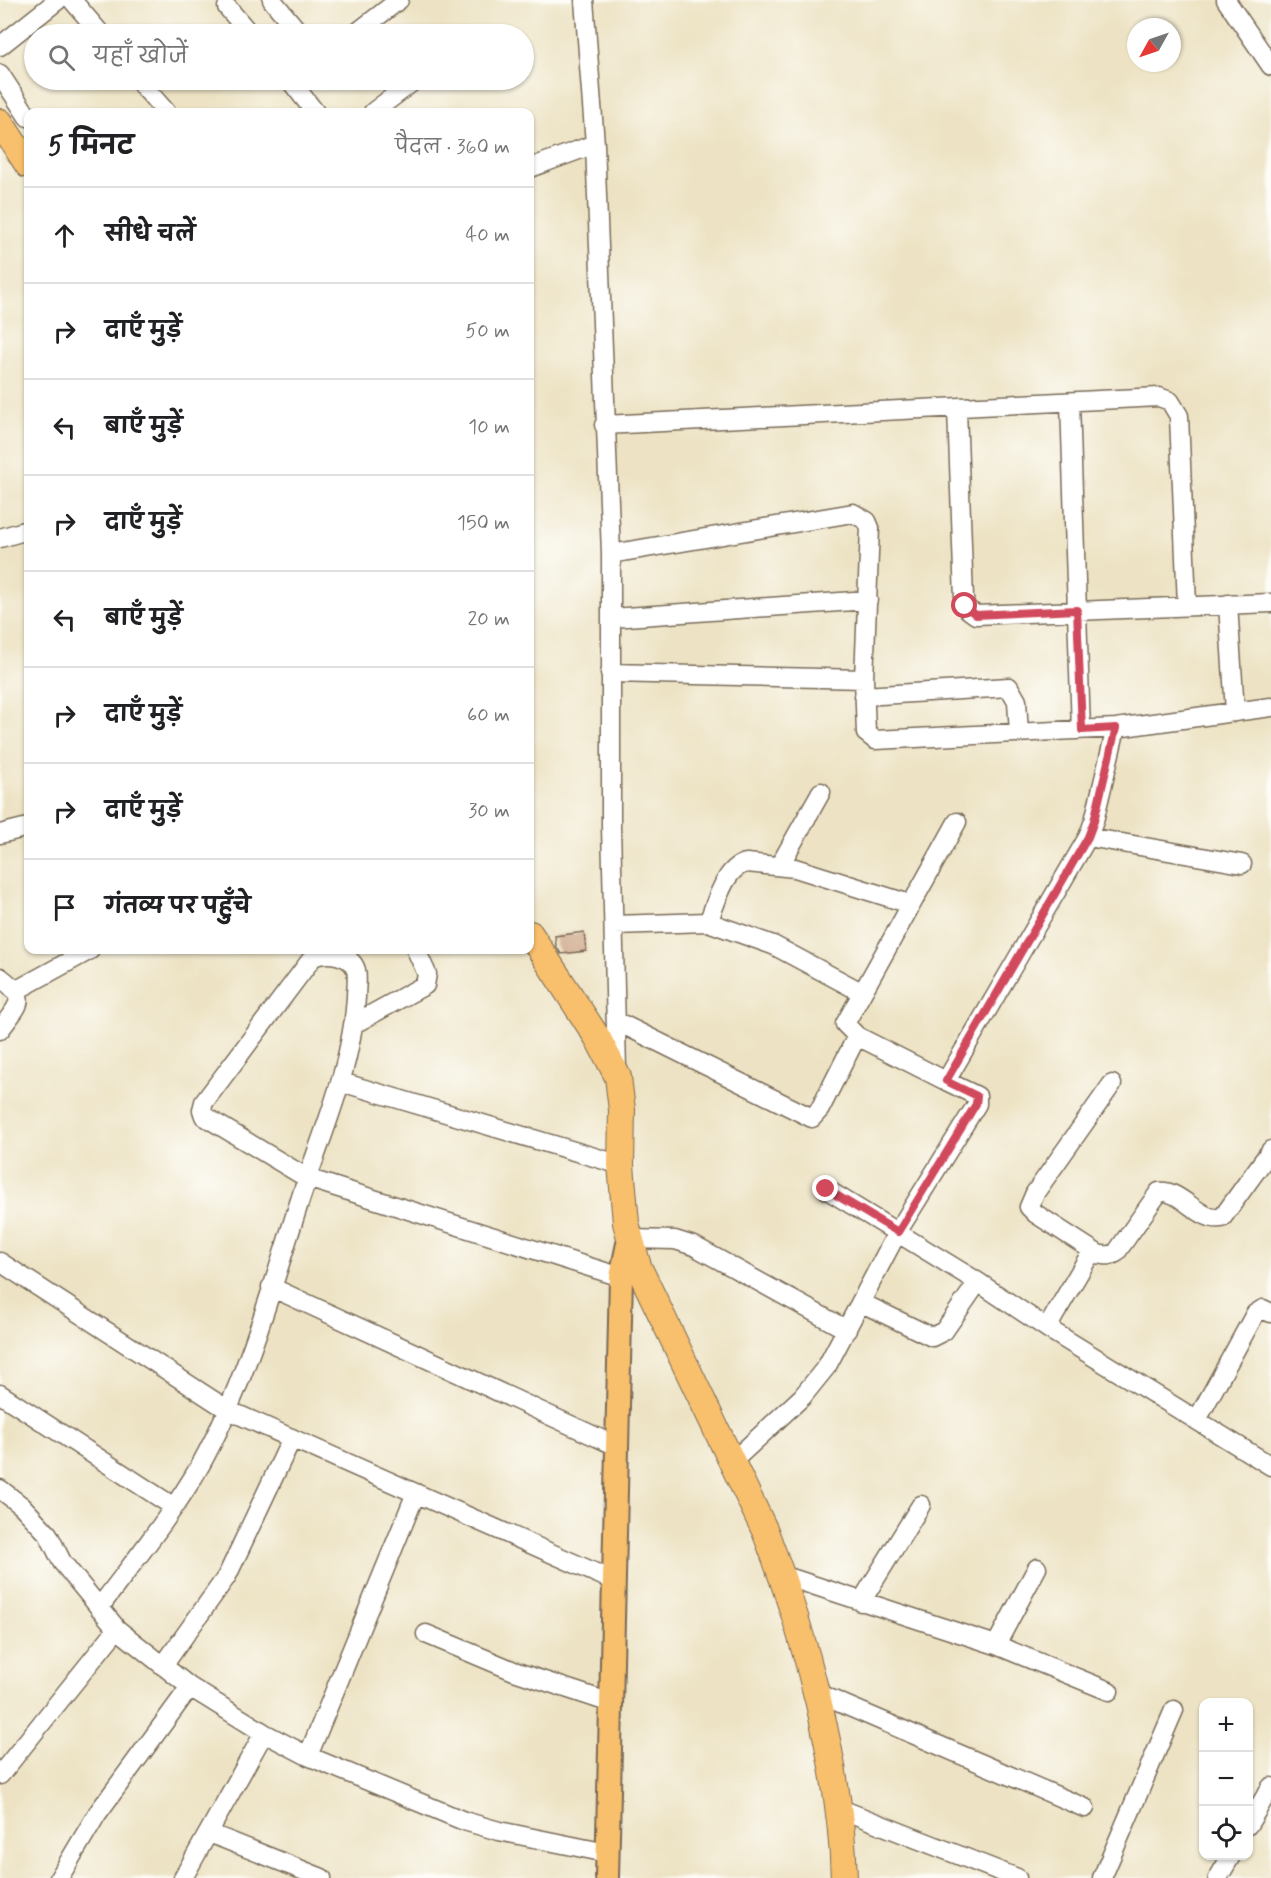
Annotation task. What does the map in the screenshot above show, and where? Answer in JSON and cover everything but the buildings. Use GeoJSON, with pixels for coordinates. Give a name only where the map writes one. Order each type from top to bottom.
{"type":"FeatureCollection","features":[{"type":"Feature","properties":{"kind":"highway"},"geometry":{"type":"LineString","coordinates":[[0,122],[24,159]]}},
{"type":"Feature","properties":{"kind":"highway"},"geometry":{"type":"LineString","coordinates":[[534,940],[597,1037],[618,1077],[622,1110],[621,1165],[628,1239],[638,1266],[765,1531],[782,1575],[817,1693],[838,1808],[844,1878]]}},
{"type":"Feature","properties":{"kind":"main road"},"geometry":{"type":"LineString","coordinates":[[607,1878],[621,1277],[628,1239]]}},
{"type":"Feature","properties":{"kind":"street"},"geometry":{"type":"LineString","coordinates":[[28,24],[58,0]]}},
{"type":"Feature","properties":{"kind":"street"},"geometry":{"type":"LineString","coordinates":[[72,0],[92,24]]}},
{"type":"Feature","properties":{"kind":"street"},"geometry":{"type":"LineString","coordinates":[[272,0],[292,24]]}},
{"type":"Feature","properties":{"kind":"street"},"geometry":{"type":"LineString","coordinates":[[368,24],[399,0]]}},
{"type":"Feature","properties":{"kind":"street"},"geometry":{"type":"LineString","coordinates":[[584,0],[595,144],[604,425],[611,554],[610,673],[618,1077]]}},
{"type":"Feature","properties":{"kind":"street"},"geometry":{"type":"LineString","coordinates":[[1226,0],[1262,41],[1271,66]]}},
{"type":"Feature","properties":{"kind":"street"},"geometry":{"type":"LineString","coordinates":[[226,7],[241,24]]}},
{"type":"Feature","properties":{"kind":"street"},"geometry":{"type":"LineString","coordinates":[[0,46],[24,27]]}},
{"type":"Feature","properties":{"kind":"street"},"geometry":{"type":"LineString","coordinates":[[0,74],[24,111]]}},
{"type":"Feature","properties":{"kind":"street"},"geometry":{"type":"LineString","coordinates":[[147,90],[162,108]]}},
{"type":"Feature","properties":{"kind":"street"},"geometry":{"type":"LineString","coordinates":[[299,90],[312,108]]}},
{"type":"Feature","properties":{"kind":"street"},"geometry":{"type":"LineString","coordinates":[[378,108],[402,90]]}},
{"type":"Feature","properties":{"kind":"street"},"geometry":{"type":"LineString","coordinates":[[534,167],[595,144]]}},
{"type":"Feature","properties":{"kind":"street"},"geometry":{"type":"LineString","coordinates":[[604,425],[957,409],[1159,397],[1170,401],[1179,416],[1187,605]]}},
{"type":"Feature","properties":{"kind":"street"},"geometry":{"type":"LineString","coordinates":[[1070,403],[1082,730]]}},
{"type":"Feature","properties":{"kind":"street"},"geometry":{"type":"LineString","coordinates":[[957,409],[965,606],[976,615],[1271,603]]}},
{"type":"Feature","properties":{"kind":"street"},"geometry":{"type":"LineString","coordinates":[[611,554],[853,513],[867,520],[870,528],[864,687],[866,733],[875,740],[1116,728],[1271,707]]}},
{"type":"Feature","properties":{"kind":"street"},"geometry":{"type":"LineString","coordinates":[[0,538],[24,531]]}},
{"type":"Feature","properties":{"kind":"street"},"geometry":{"type":"LineString","coordinates":[[612,618],[868,600]]}},
{"type":"Feature","properties":{"kind":"street"},"geometry":{"type":"LineString","coordinates":[[1228,604],[1235,712]]}},
{"type":"Feature","properties":{"kind":"street"},"geometry":{"type":"LineString","coordinates":[[610,673],[864,687],[1009,687],[1017,701],[1019,733]]}},
{"type":"Feature","properties":{"kind":"street"},"geometry":{"type":"LineString","coordinates":[[946,1081],[1088,837],[1094,821],[1116,728]]}},
{"type":"Feature","properties":{"kind":"street"},"geometry":{"type":"LineString","coordinates":[[780,865],[820,792]]}},
{"type":"Feature","properties":{"kind":"street"},"geometry":{"type":"LineString","coordinates":[[732,1462],[817,1381],[862,1303],[898,1232],[976,1104],[977,1096],[972,1092],[857,1036],[845,1024],[957,822]]}},
{"type":"Feature","properties":{"kind":"street"},"geometry":{"type":"LineString","coordinates":[[0,834],[24,828]]}},
{"type":"Feature","properties":{"kind":"street"},"geometry":{"type":"LineString","coordinates":[[1088,837],[1242,864]]}},
{"type":"Feature","properties":{"kind":"street"},"geometry":{"type":"LineString","coordinates":[[708,922],[735,867],[747,863],[780,865],[910,904]]}},
{"type":"Feature","properties":{"kind":"street"},"geometry":{"type":"LineString","coordinates":[[614,925],[708,922],[781,949],[861,992]]}},
{"type":"Feature","properties":{"kind":"street"},"geometry":{"type":"LineString","coordinates":[[17,990],[83,954]]}},
{"type":"Feature","properties":{"kind":"street"},"geometry":{"type":"LineString","coordinates":[[99,1608],[174,1507],[201,1463],[228,1410],[271,1287],[308,1178],[341,1082],[354,1024],[355,966],[345,957],[321,954],[313,957],[204,1102],[201,1110],[204,1116],[308,1178],[621,1277]]}},
{"type":"Feature","properties":{"kind":"street"},"geometry":{"type":"LineString","coordinates":[[354,1024],[425,985],[427,974],[418,954]]}},
{"type":"Feature","properties":{"kind":"street"},"geometry":{"type":"LineString","coordinates":[[0,977],[17,990],[20,997],[19,1004],[0,1030]]}},
{"type":"Feature","properties":{"kind":"street"},"geometry":{"type":"LineString","coordinates":[[616,1021],[812,1118],[820,1109],[857,1036]]}},
{"type":"Feature","properties":{"kind":"street"},"geometry":{"type":"LineString","coordinates":[[341,1082],[621,1165]]}},
{"type":"Feature","properties":{"kind":"street"},"geometry":{"type":"LineString","coordinates":[[1112,1084],[1035,1193],[1029,1207],[1036,1214],[1098,1254],[1106,1256],[1116,1253],[1158,1192],[1169,1194],[1210,1218],[1222,1218],[1271,1150]]}},
{"type":"Feature","properties":{"kind":"street"},"geometry":{"type":"LineString","coordinates":[[826,1189],[1271,1466]]}},
{"type":"Feature","properties":{"kind":"street"},"geometry":{"type":"LineString","coordinates":[[628,1239],[675,1240],[693,1246],[847,1330]]}},
{"type":"Feature","properties":{"kind":"street"},"geometry":{"type":"LineString","coordinates":[[1047,1328],[1089,1256],[1098,1254]]}},
{"type":"Feature","properties":{"kind":"street"},"geometry":{"type":"LineString","coordinates":[[0,1262],[228,1410],[614,1581]]}},
{"type":"Feature","properties":{"kind":"street"},"geometry":{"type":"LineString","coordinates":[[862,1303],[932,1337],[944,1331],[978,1282]]}},
{"type":"Feature","properties":{"kind":"street"},"geometry":{"type":"LineString","coordinates":[[271,1287],[616,1446]]}},
{"type":"Feature","properties":{"kind":"street"},"geometry":{"type":"LineString","coordinates":[[1197,1420],[1255,1314],[1263,1309],[1271,1313]]}},
{"type":"Feature","properties":{"kind":"street"},"geometry":{"type":"LineString","coordinates":[[0,1394],[174,1507]]}},
{"type":"Feature","properties":{"kind":"street"},"geometry":{"type":"LineString","coordinates":[[163,1666],[227,1576],[292,1438]]}},
{"type":"Feature","properties":{"kind":"street"},"geometry":{"type":"LineString","coordinates":[[0,1489],[22,1506],[48,1534],[62,1562],[117,1629],[190,1687],[264,1733],[308,1756],[464,1821],[499,1831],[608,1853]]}},
{"type":"Feature","properties":{"kind":"street"},"geometry":{"type":"LineString","coordinates":[[308,1756],[416,1493]]}},
{"type":"Feature","properties":{"kind":"street"},"geometry":{"type":"LineString","coordinates":[[861,1602],[921,1505]]}},
{"type":"Feature","properties":{"kind":"street"},"geometry":{"type":"LineString","coordinates":[[996,1645],[1036,1568]]}},
{"type":"Feature","properties":{"kind":"street"},"geometry":{"type":"LineString","coordinates":[[782,1575],[996,1645],[1108,1691]]}},
{"type":"Feature","properties":{"kind":"street"},"geometry":{"type":"LineString","coordinates":[[0,1775],[117,1629]]}},
{"type":"Feature","properties":{"kind":"street"},"geometry":{"type":"LineString","coordinates":[[426,1634],[514,1671],[611,1703]]}},
{"type":"Feature","properties":{"kind":"street"},"geometry":{"type":"LineString","coordinates":[[58,1878],[97,1814],[190,1687]]}},
{"type":"Feature","properties":{"kind":"street"},"geometry":{"type":"LineString","coordinates":[[817,1693],[1085,1808]]}},
{"type":"Feature","properties":{"kind":"street"},"geometry":{"type":"LineString","coordinates":[[1102,1878],[1174,1710]]}},
{"type":"Feature","properties":{"kind":"street"},"geometry":{"type":"LineString","coordinates":[[183,1878],[264,1733]]}},
{"type":"Feature","properties":{"kind":"street"},"geometry":{"type":"LineString","coordinates":[[1253,1817],[1271,1786]]}},
{"type":"Feature","properties":{"kind":"street"},"geometry":{"type":"LineString","coordinates":[[838,1808],[1017,1878]]}},
{"type":"Feature","properties":{"kind":"street"},"geometry":{"type":"LineString","coordinates":[[209,1833],[322,1878]]}},
{"type":"Feature","properties":{"kind":"street"},"geometry":{"type":"LineString","coordinates":[[1218,1878],[1229,1860]]}},
{"type":"Feature","properties":{"kind":"route"},"geometry":{"type":"LineString","coordinates":[[826,1189],[898,1232],[976,1104],[977,1096],[972,1092],[946,1081],[1088,837],[1094,821],[1116,728],[1082,730],[1077,610],[976,615],[965,606]]}}]}
